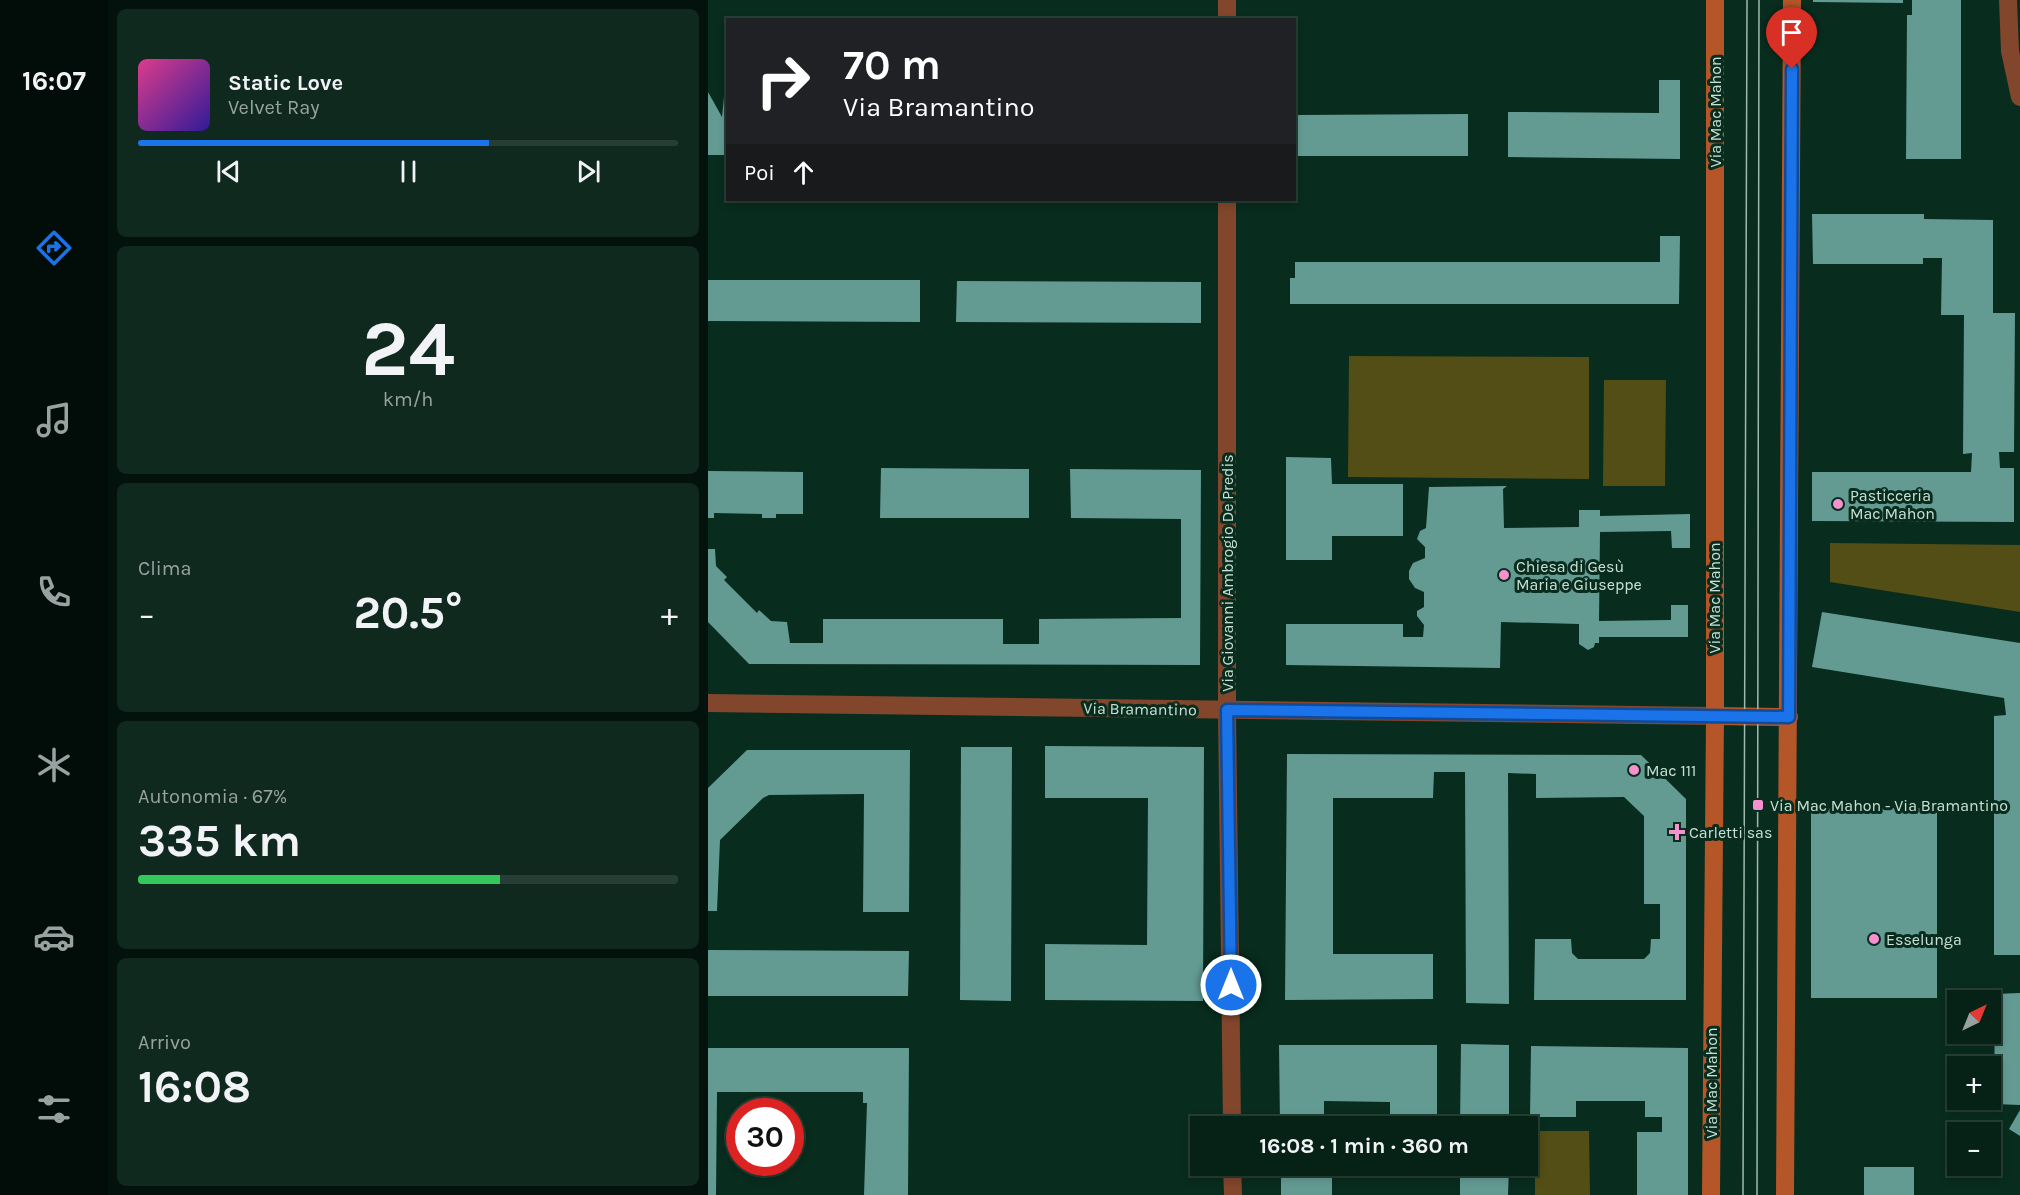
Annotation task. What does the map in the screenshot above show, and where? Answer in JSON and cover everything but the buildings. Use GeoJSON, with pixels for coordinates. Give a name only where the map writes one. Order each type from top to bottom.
{"type":"FeatureCollection","features":[{"type":"Feature","properties":{"kind":"main road","name":"Via Mac Mahon"},"geometry":{"type":"LineString","coordinates":[[1711,1195],[1715,716],[1715,0]]}},
{"type":"Feature","properties":{"kind":"main road"},"geometry":{"type":"LineString","coordinates":[[1785,1195],[1792,0]]}},
{"type":"Feature","properties":{"kind":"main road"},"geometry":{"type":"LineString","coordinates":[[1715,716],[1789,717]]}},
{"type":"Feature","properties":{"kind":"street"},"geometry":{"type":"LineString","coordinates":[[1227,0],[1227,18]]}},
{"type":"Feature","properties":{"kind":"street"},"geometry":{"type":"LineString","coordinates":[[2008,0],[2010,51],[2020,97]]}},
{"type":"Feature","properties":{"kind":"street","name":"Via Giovanni Ambrogio De Predis"},"geometry":{"type":"LineString","coordinates":[[1227,201],[1227,710],[1232,1116]]}},
{"type":"Feature","properties":{"kind":"street","name":"Via Bramantino"},"geometry":{"type":"LineString","coordinates":[[708,704],[1715,716]]}},
{"type":"Feature","properties":{"kind":"street"},"geometry":{"type":"LineString","coordinates":[[1232,1176],[1233,1195]]}},
{"type":"Feature","properties":{"kind":"shaded area"},"geometry":{"type":"Polygon","coordinates":[[[1349,356],[1589,357],[1589,479],[1348,477],[1349,356]]]}},
{"type":"Feature","properties":{"kind":"shaded area"},"geometry":{"type":"Polygon","coordinates":[[[1604,380],[1666,380],[1665,486],[1603,486],[1604,380]]]}},
{"type":"Feature","properties":{"kind":"shaded area"},"geometry":{"type":"Polygon","coordinates":[[[1830,543],[2020,545],[2020,612],[1830,582],[1830,543]]]}},
{"type":"Feature","properties":{"kind":"shaded area"},"geometry":{"type":"Polygon","coordinates":[[[1538,1131],[1589,1131],[1590,1195],[1535,1195],[1535,1176],[1538,1176],[1538,1131]]]}},
{"type":"Feature","properties":{"kind":"tram line"},"geometry":{"type":"LineString","coordinates":[[1743,1195],[1747,0]]}},
{"type":"Feature","properties":{"kind":"tram line"},"geometry":{"type":"LineString","coordinates":[[1757,1195],[1759,0]]}},
{"type":"Feature","properties":{"kind":"place","name":"Pasticceria Mac Mahon"},"geometry":{"type":"Point","coordinates":[1838,504]}},
{"type":"Feature","properties":{"kind":"place","name":"Chiesa di Gesù Maria e Giuseppe"},"geometry":{"type":"Point","coordinates":[1504,575]}},
{"type":"Feature","properties":{"kind":"place","name":"Mac 111"},"geometry":{"type":"Point","coordinates":[1634,770]}},
{"type":"Feature","properties":{"kind":"place","name":"Via Mac Mahon - Via Bramantino"},"geometry":{"type":"Point","coordinates":[1758,805]}},
{"type":"Feature","properties":{"kind":"place","name":"Carletti sas"},"geometry":{"type":"Point","coordinates":[1677,832]}},
{"type":"Feature","properties":{"kind":"place","name":"Esselunga"},"geometry":{"type":"Point","coordinates":[1874,939]}},
{"type":"Feature","properties":{"kind":"route"},"geometry":{"type":"LineString","coordinates":[[1231,985],[1227,710],[1789,717],[1792,69]]}}]}
